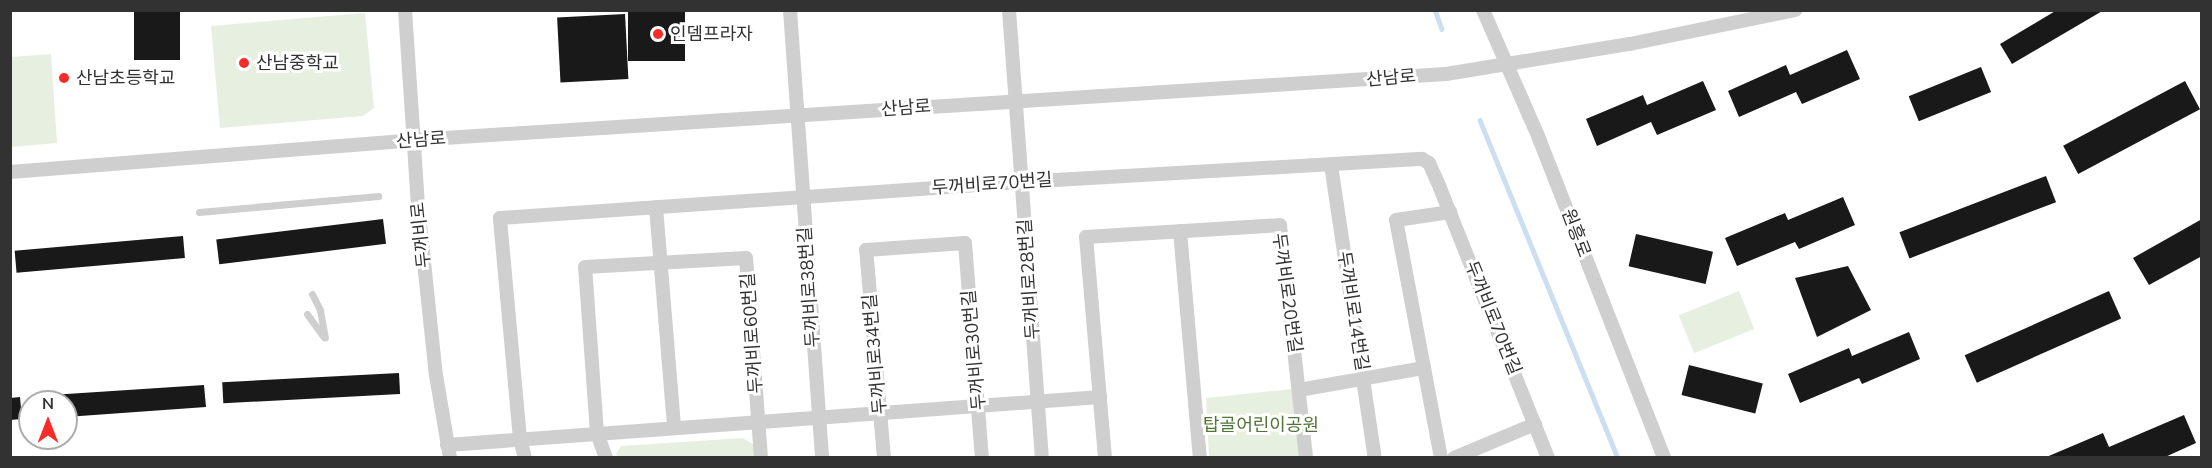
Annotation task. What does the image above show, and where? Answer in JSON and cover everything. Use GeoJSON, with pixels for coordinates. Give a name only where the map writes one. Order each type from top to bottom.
{"type":"FeatureCollection","features":[{"type":"Feature","properties":{"kind":"street","name":"두꺼비로"},"geometry":{"type":"LineString","coordinates":[[405,10],[419,216],[436,375],[448,451]]}},
{"type":"Feature","properties":{"kind":"street","name":"두꺼비로38번길"},"geometry":{"type":"LineString","coordinates":[[790,10],[822,458]]}},
{"type":"Feature","properties":{"kind":"street","name":"두꺼비로28번길"},"geometry":{"type":"LineString","coordinates":[[1009,10],[1042,458]]}},
{"type":"Feature","properties":{"kind":"street","name":"원흥로"},"geometry":{"type":"LineString","coordinates":[[1483,10],[1543,147],[1664,458]]}},
{"type":"Feature","properties":{"kind":"street","name":"산남로"},"geometry":{"type":"LineString","coordinates":[[10,172],[414,140],[1015,101],[1368,81],[1507,65],[1796,10]]}},
{"type":"Feature","properties":{"kind":"street","name":"두꺼비로70번길"},"geometry":{"type":"LineString","coordinates":[[520,439],[500,218],[802,196],[1422,159],[1429,163],[1450,212],[1548,458]]}},
{"type":"Feature","properties":{"kind":"street","name":"두꺼비로14번길"},"geometry":{"type":"LineString","coordinates":[[1331,165],[1375,458]]}},
{"type":"Feature","properties":{"kind":"street"},"geometry":{"type":"LineString","coordinates":[[656,207],[674,428]]}},
{"type":"Feature","properties":{"kind":"street"},"geometry":{"type":"LineString","coordinates":[[1441,458],[1396,220],[1450,212]]}},
{"type":"Feature","properties":{"kind":"street","name":"두꺼비로20번길"},"geometry":{"type":"LineString","coordinates":[[1105,458],[1086,237],[1280,225],[1306,458]]}},
{"type":"Feature","properties":{"kind":"street"},"geometry":{"type":"LineString","coordinates":[[1180,231],[1200,458]]}},
{"type":"Feature","properties":{"kind":"street","name":"두꺼비로30번길"},"geometry":{"type":"LineString","coordinates":[[866,250],[965,243],[982,458]]}},
{"type":"Feature","properties":{"kind":"street","name":"두꺼비로34번길"},"geometry":{"type":"LineString","coordinates":[[866,250],[884,458]]}},
{"type":"Feature","properties":{"kind":"street","name":"두꺼비로60번길"},"geometry":{"type":"LineString","coordinates":[[606,458],[597,434],[585,267],[746,258],[761,458]]}},
{"type":"Feature","properties":{"kind":"street"},"geometry":{"type":"LineString","coordinates":[[1299,390],[1424,368]]}},
{"type":"Feature","properties":{"kind":"street"},"geometry":{"type":"LineString","coordinates":[[448,451],[520,439],[1100,397]]}},
{"type":"Feature","properties":{"kind":"street"},"geometry":{"type":"LineString","coordinates":[[1454,458],[1535,424]]}},
{"type":"Feature","properties":{"kind":"street"},"geometry":{"type":"LineString","coordinates":[[520,439],[525,458]]}},
{"type":"Feature","properties":{"kind":"lane"},"geometry":{"type":"LineString","coordinates":[[199,212],[378,196]]}},
{"type":"Feature","properties":{"kind":"lane"},"geometry":{"type":"LineString","coordinates":[[307,314],[325,338],[320,310],[312,294]]}},
{"type":"Feature","properties":{"kind":"green space"},"geometry":{"type":"Polygon","coordinates":[[[365,13],[374,108],[363,116],[220,128],[211,26],[365,13]]]}},
{"type":"Feature","properties":{"kind":"green space"},"geometry":{"type":"Polygon","coordinates":[[[51,54],[57,143],[11,147],[11,57],[51,54]]]}},
{"type":"Feature","properties":{"kind":"green space"},"geometry":{"type":"Polygon","coordinates":[[[1739,291],[1754,329],[1694,353],[1679,315],[1739,291]]]}},
{"type":"Feature","properties":{"kind":"green space","name":"탑골어린이공원"},"geometry":{"type":"Polygon","coordinates":[[[1292,389],[1301,457],[1209,457],[1206,398],[1292,389]]]}},
{"type":"Feature","properties":{"kind":"green space"},"geometry":{"type":"Polygon","coordinates":[[[743,438],[754,445],[755,457],[618,458],[616,454],[621,446],[743,438]]]}},
{"type":"Feature","properties":{"kind":"building"},"geometry":{"type":"Polygon","coordinates":[[[134,10],[180,10],[180,60],[134,60],[134,10]]]}},
{"type":"Feature","properties":{"kind":"building","name":"인뎀프라자"},"geometry":{"type":"Polygon","coordinates":[[[628,10],[685,10],[685,61],[628,61],[628,10]]]}},
{"type":"Feature","properties":{"kind":"building"},"geometry":{"type":"Polygon","coordinates":[[[2057,10],[2104,10],[2012,64],[2000,44],[2057,10]]]}},
{"type":"Feature","properties":{"kind":"building"},"geometry":{"type":"Polygon","coordinates":[[[625,14],[628,79],[560,82],[557,18],[625,14]]]}},
{"type":"Feature","properties":{"kind":"building"},"geometry":{"type":"Polygon","coordinates":[[[1847,50],[1860,79],[1802,104],[1796,92],[1739,117],[1728,91],[1786,65],[1790,75],[1847,50]]]}},
{"type":"Feature","properties":{"kind":"building"},"geometry":{"type":"Polygon","coordinates":[[[1981,67],[1991,92],[1919,121],[1909,96],[1981,67]]]}},
{"type":"Feature","properties":{"kind":"building"},"geometry":{"type":"Polygon","coordinates":[[[1703,81],[1716,110],[1657,135],[1651,122],[1597,146],[1586,119],[1643,95],[1647,105],[1703,81]]]}},
{"type":"Feature","properties":{"kind":"building"},"geometry":{"type":"Polygon","coordinates":[[[2185,81],[2200,109],[2078,174],[2063,146],[2185,81]]]}},
{"type":"Feature","properties":{"kind":"building"},"geometry":{"type":"Polygon","coordinates":[[[2046,176],[2056,202],[1909,258],[1899,232],[2046,176]]]}},
{"type":"Feature","properties":{"kind":"building"},"geometry":{"type":"Polygon","coordinates":[[[1843,197],[1855,225],[1799,249],[1795,242],[1737,266],[1725,238],[1785,213],[1788,220],[1843,197]]]}},
{"type":"Feature","properties":{"kind":"building"},"geometry":{"type":"Polygon","coordinates":[[[383,219],[386,244],[219,264],[216,239],[383,219]]]}},
{"type":"Feature","properties":{"kind":"building"},"geometry":{"type":"Polygon","coordinates":[[[2202,219],[2202,256],[2149,285],[2133,258],[2202,219]]]}},
{"type":"Feature","properties":{"kind":"building"},"geometry":{"type":"Polygon","coordinates":[[[1636,234],[1713,252],[1706,284],[1629,266],[1636,234]]]}},
{"type":"Feature","properties":{"kind":"building"},"geometry":{"type":"Polygon","coordinates":[[[183,236],[185,258],[17,273],[15,251],[183,236]]]}},
{"type":"Feature","properties":{"kind":"building"},"geometry":{"type":"Polygon","coordinates":[[[1848,266],[1871,310],[1817,337],[1795,278],[1848,266]]]}},
{"type":"Feature","properties":{"kind":"building"},"geometry":{"type":"Polygon","coordinates":[[[2109,291],[2121,318],[1977,383],[1965,355],[2109,291]]]}},
{"type":"Feature","properties":{"kind":"building"},"geometry":{"type":"Polygon","coordinates":[[[1909,332],[1920,359],[1862,384],[1859,378],[1800,403],[1788,374],[1849,348],[1852,356],[1909,332]]]}},
{"type":"Feature","properties":{"kind":"building"},"geometry":{"type":"Polygon","coordinates":[[[1689,365],[1763,383],[1755,413],[1682,395],[1689,365]]]}},
{"type":"Feature","properties":{"kind":"building"},"geometry":{"type":"Polygon","coordinates":[[[399,373],[400,394],[223,403],[222,382],[399,373]]]}},
{"type":"Feature","properties":{"kind":"building"},"geometry":{"type":"Polygon","coordinates":[[[204,385],[206,407],[78,416],[78,393],[204,385]]]}},
{"type":"Feature","properties":{"kind":"building"},"geometry":{"type":"Polygon","coordinates":[[[18,397],[18,419],[10,420],[10,398],[18,397]]]}},
{"type":"Feature","properties":{"kind":"building"},"geometry":{"type":"Polygon","coordinates":[[[2184,415],[2196,443],[2163,458],[2044,458],[2103,433],[2109,447],[2184,415]]]}},
{"type":"Feature","properties":{"kind":"waterway"},"geometry":{"type":"LineString","coordinates":[[1435,10],[1442,29]]}},
{"type":"Feature","properties":{"kind":"waterway"},"geometry":{"type":"LineString","coordinates":[[1480,120],[1618,458]]}},
{"type":"Feature","properties":{"kind":"place","name":"인뎀프라자"},"geometry":{"type":"Point","coordinates":[658,34]}},
{"type":"Feature","properties":{"kind":"place","name":"산남중학교"},"geometry":{"type":"Point","coordinates":[244,63]}},
{"type":"Feature","properties":{"kind":"place","name":"산남초등학교"},"geometry":{"type":"Point","coordinates":[64,78]}}]}
